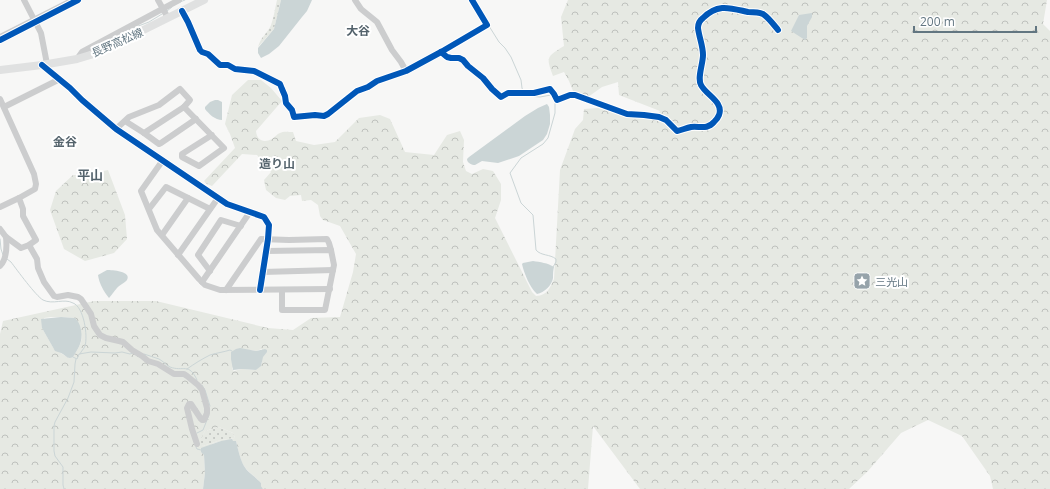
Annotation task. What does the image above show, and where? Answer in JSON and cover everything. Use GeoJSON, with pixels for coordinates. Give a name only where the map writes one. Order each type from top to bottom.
{"type":"FeatureCollection","features":[{"type":"Feature","properties":{"kind":"main road","name":"長野高松線"},"geometry":{"type":"LineString","coordinates":[[0,70],[45,66],[77,59],[97,52],[165,13],[182,11],[204,0]]}},
{"type":"Feature","properties":{"kind":"street"},"geometry":{"type":"LineString","coordinates":[[24,0],[41,33],[45,66],[82,100],[116,129],[227,204],[264,217],[269,225],[260,290]]}},
{"type":"Feature","properties":{"kind":"street"},"geometry":{"type":"LineString","coordinates":[[0,37],[73,0]]}},
{"type":"Feature","properties":{"kind":"street"},"geometry":{"type":"LineString","coordinates":[[158,0],[165,13],[180,0]]}},
{"type":"Feature","properties":{"kind":"street"},"geometry":{"type":"LineString","coordinates":[[355,0],[361,9],[376,22],[406,71]]}},
{"type":"Feature","properties":{"kind":"street"},"geometry":{"type":"LineString","coordinates":[[182,11],[202,52],[208,54],[220,65],[228,65],[235,69],[254,71],[280,84],[286,103],[292,110],[294,117],[315,115],[324,116],[357,91],[368,87],[377,81],[406,71],[487,25],[472,0]]}},
{"type":"Feature","properties":{"kind":"street"},"geometry":{"type":"LineString","coordinates":[[441,52],[447,57],[459,58],[462,60],[483,78],[501,97],[508,93],[534,94],[550,89],[558,100],[575,94],[627,114],[659,117],[666,120],[677,131],[693,127],[706,128],[711,126],[719,116],[720,111],[718,105],[701,87],[699,80],[703,63],[702,44],[698,29],[699,21],[707,13],[713,10],[726,8],[763,14],[778,30]]}},
{"type":"Feature","properties":{"kind":"street"},"geometry":{"type":"LineString","coordinates":[[4,107],[60,79]]}},
{"type":"Feature","properties":{"kind":"street"},"geometry":{"type":"LineString","coordinates":[[116,129],[129,117],[159,105],[180,89],[190,100],[184,107],[144,133]]}},
{"type":"Feature","properties":{"kind":"street"},"geometry":{"type":"LineString","coordinates":[[0,99],[34,174],[36,184],[35,189],[0,207]]}},
{"type":"Feature","properties":{"kind":"street"},"geometry":{"type":"LineString","coordinates":[[184,107],[212,135],[224,148],[199,166],[182,157],[182,154],[212,135]]}},
{"type":"Feature","properties":{"kind":"street"},"geometry":{"type":"LineString","coordinates":[[125,120],[158,144],[196,119]]}},
{"type":"Feature","properties":{"kind":"street"},"geometry":{"type":"LineString","coordinates":[[163,160],[140,191],[157,230],[178,256],[205,285],[214,289],[226,290],[330,289]]}},
{"type":"Feature","properties":{"kind":"street"},"geometry":{"type":"LineString","coordinates":[[149,209],[166,187],[210,209]]}},
{"type":"Feature","properties":{"kind":"street"},"geometry":{"type":"LineString","coordinates":[[0,229],[6,237],[21,248],[36,240],[23,216],[23,209],[19,198]]}},
{"type":"Feature","properties":{"kind":"street"},"geometry":{"type":"LineString","coordinates":[[162,235],[188,198]]}},
{"type":"Feature","properties":{"kind":"street"},"geometry":{"type":"LineString","coordinates":[[178,256],[218,198]]}},
{"type":"Feature","properties":{"kind":"street"},"geometry":{"type":"LineString","coordinates":[[202,282],[250,212]]}},
{"type":"Feature","properties":{"kind":"street"},"geometry":{"type":"LineString","coordinates":[[210,271],[198,255],[221,220],[241,226]]}},
{"type":"Feature","properties":{"kind":"street"},"geometry":{"type":"LineString","coordinates":[[0,266],[4,262],[6,237]]}},
{"type":"Feature","properties":{"kind":"street"},"geometry":{"type":"LineString","coordinates":[[226,290],[261,239],[327,239],[334,265],[325,310],[282,310],[282,290]]}},
{"type":"Feature","properties":{"kind":"street"},"geometry":{"type":"LineString","coordinates":[[29,245],[37,259],[37,265],[44,282],[54,296],[57,297],[68,295],[81,299],[91,314],[95,329],[100,335],[123,342],[148,361],[158,364],[171,373],[184,374],[198,385],[202,390],[205,399],[207,413],[204,420],[202,420],[193,406],[189,404],[187,412],[197,444]]}},
{"type":"Feature","properties":{"kind":"street"},"geometry":{"type":"LineString","coordinates":[[266,251],[331,250]]}},
{"type":"Feature","properties":{"kind":"street"},"geometry":{"type":"LineString","coordinates":[[263,272],[333,270]]}},
{"type":"Feature","properties":{"kind":"green space"},"geometry":{"type":"Polygon","coordinates":[[[277,0],[281,0],[274,29],[258,47],[271,25],[277,0]]]}},
{"type":"Feature","properties":{"kind":"green space"},"geometry":{"type":"Polygon","coordinates":[[[568,0],[1047,0],[1043,24],[1050,31],[1050,489],[993,489],[990,476],[962,436],[928,420],[901,433],[868,471],[849,489],[640,489],[593,426],[588,489],[263,489],[261,483],[244,466],[236,441],[221,441],[212,444],[204,455],[205,473],[203,489],[0,489],[0,334],[3,321],[94,301],[156,301],[268,328],[293,330],[311,318],[340,317],[353,272],[356,254],[340,226],[323,220],[320,216],[318,205],[311,200],[302,201],[301,195],[290,196],[285,200],[276,198],[266,190],[264,180],[271,172],[257,155],[242,154],[212,186],[204,181],[235,148],[225,124],[232,95],[248,80],[261,80],[271,88],[282,101],[256,131],[259,139],[264,141],[272,139],[279,133],[293,132],[296,141],[314,145],[335,142],[359,118],[380,115],[390,119],[405,152],[434,155],[447,135],[460,131],[464,140],[463,162],[466,171],[472,174],[483,169],[493,171],[501,184],[501,200],[495,218],[532,292],[536,296],[546,293],[554,279],[560,170],[575,129],[583,120],[584,109],[598,108],[634,118],[657,118],[660,111],[619,95],[618,82],[602,87],[588,97],[573,91],[564,72],[553,76],[549,65],[549,58],[564,46],[561,17],[568,0]],[[44,318],[42,328],[54,349],[69,358],[73,357],[82,338],[75,318],[44,318]],[[262,349],[256,351],[250,350],[232,368],[233,370],[256,370],[262,363],[262,349]],[[219,427],[205,431],[199,443],[203,446],[221,440],[235,438],[233,433],[219,427]]]}},
{"type":"Feature","properties":{"kind":"green space"},"geometry":{"type":"Polygon","coordinates":[[[108,170],[125,215],[127,239],[114,253],[85,261],[64,249],[50,210],[56,191],[73,175],[86,175],[108,170]]]}},
{"type":"Feature","properties":{"kind":"green space"},"geometry":{"type":"Polygon","coordinates":[[[219,427],[233,433],[235,438],[221,440],[203,446],[198,444],[205,431],[219,427]]]}},
{"type":"Feature","properties":{"kind":"shaded area"},"geometry":{"type":"Polygon","coordinates":[[[281,0],[312,0],[307,11],[279,46],[261,58],[258,53],[258,48],[274,29],[281,0]]]}},
{"type":"Feature","properties":{"kind":"shaded area"},"geometry":{"type":"Polygon","coordinates":[[[812,13],[812,17],[807,26],[807,38],[805,40],[791,31],[799,15],[812,13]]]}},
{"type":"Feature","properties":{"kind":"shaded area"},"geometry":{"type":"Polygon","coordinates":[[[215,100],[222,102],[222,120],[210,115],[205,109],[210,102],[215,100]]]}},
{"type":"Feature","properties":{"kind":"shaded area"},"geometry":{"type":"Polygon","coordinates":[[[547,104],[549,107],[550,124],[547,134],[543,140],[519,156],[498,163],[482,161],[475,165],[468,162],[467,159],[469,157],[525,116],[547,104]]]}},
{"type":"Feature","properties":{"kind":"shaded area"},"geometry":{"type":"Polygon","coordinates":[[[533,261],[554,267],[551,283],[545,290],[537,294],[532,288],[524,272],[522,264],[533,261]]]}},
{"type":"Feature","properties":{"kind":"shaded area"},"geometry":{"type":"Polygon","coordinates":[[[107,270],[124,273],[128,277],[127,280],[118,287],[109,298],[99,281],[98,275],[107,270]]]}},
{"type":"Feature","properties":{"kind":"shaded area"},"geometry":{"type":"Polygon","coordinates":[[[61,317],[75,318],[81,328],[80,344],[71,358],[68,358],[55,351],[42,328],[41,319],[61,317]]]}},
{"type":"Feature","properties":{"kind":"shaded area"},"geometry":{"type":"Polygon","coordinates":[[[240,348],[256,351],[267,350],[263,357],[261,366],[256,370],[233,370],[231,352],[240,348]]]}},
{"type":"Feature","properties":{"kind":"shaded area"},"geometry":{"type":"Polygon","coordinates":[[[232,439],[233,441],[236,441],[244,466],[261,483],[263,489],[203,489],[205,473],[204,455],[201,452],[201,448],[232,439]]]}},
{"type":"Feature","properties":{"kind":"waterway"},"geometry":{"type":"LineString","coordinates":[[180,2],[185,0]]}},
{"type":"Feature","properties":{"kind":"waterway"},"geometry":{"type":"LineString","coordinates":[[167,11],[172,7]]}},
{"type":"Feature","properties":{"kind":"waterway"},"geometry":{"type":"LineString","coordinates":[[133,28],[149,22],[162,14]]}},
{"type":"Feature","properties":{"kind":"waterway"},"geometry":{"type":"LineString","coordinates":[[489,26],[511,57],[521,80],[523,91]]}},
{"type":"Feature","properties":{"kind":"waterway"},"geometry":{"type":"LineString","coordinates":[[93,50],[120,35]]}},
{"type":"Feature","properties":{"kind":"waterway"},"geometry":{"type":"LineString","coordinates":[[528,96],[540,97],[551,95]]}},
{"type":"Feature","properties":{"kind":"waterway"},"geometry":{"type":"LineString","coordinates":[[553,267],[556,259],[536,250],[533,215],[521,203],[510,173],[521,158],[543,144],[548,138],[555,113],[555,101]]}},
{"type":"Feature","properties":{"kind":"waterway"},"geometry":{"type":"LineString","coordinates":[[0,239],[3,255]]}},
{"type":"Feature","properties":{"kind":"waterway"},"geometry":{"type":"LineString","coordinates":[[7,259],[40,298],[51,302],[66,301],[77,306],[84,322],[86,336],[85,346],[80,354]]}},
{"type":"Feature","properties":{"kind":"waterway"},"geometry":{"type":"LineString","coordinates":[[187,369],[210,355],[230,350],[232,351]]}},
{"type":"Feature","properties":{"kind":"waterway"},"geometry":{"type":"LineString","coordinates":[[73,357],[77,359],[79,354],[91,352],[133,353]]}},
{"type":"Feature","properties":{"kind":"waterway"},"geometry":{"type":"LineString","coordinates":[[144,354],[159,359],[170,367],[188,369],[194,374],[197,380]]}},
{"type":"Feature","properties":{"kind":"waterway"},"geometry":{"type":"LineString","coordinates":[[64,489],[63,467],[55,456],[54,451],[54,426],[74,382],[76,359]]}},
{"type":"Feature","properties":{"kind":"waterway"},"geometry":{"type":"LineString","coordinates":[[202,385],[210,406]]}},
{"type":"Feature","properties":{"kind":"waterway"},"geometry":{"type":"LineString","coordinates":[[197,433],[203,430],[209,415]]}},
{"type":"Feature","properties":{"kind":"waterway"},"geometry":{"type":"LineString","coordinates":[[196,447],[197,449],[201,450]]}},
{"type":"Feature","properties":{"kind":"cycle path"},"geometry":{"type":"LineString","coordinates":[[0,40],[78,0]]}},
{"type":"Feature","properties":{"kind":"cycle path"},"geometry":{"type":"LineString","coordinates":[[182,11],[202,52],[208,54],[220,65],[228,65],[235,69],[254,71],[280,84],[286,103],[292,110],[294,117],[315,115],[324,116],[357,91],[368,87],[377,81],[406,71],[487,25],[472,0]]}},
{"type":"Feature","properties":{"kind":"cycle path"},"geometry":{"type":"LineString","coordinates":[[441,52],[447,57],[459,58],[463,60],[501,97],[508,93],[534,93],[550,89],[557,100],[570,95],[575,95],[627,114],[659,117],[666,120],[677,131],[691,127],[709,126],[718,118],[719,115],[720,110],[717,102],[703,89],[700,82],[703,55],[698,25],[702,19],[709,13],[719,8],[758,12],[763,14],[778,30]]}},
{"type":"Feature","properties":{"kind":"cycle path"},"geometry":{"type":"LineString","coordinates":[[42,65],[116,129],[227,204],[264,217],[269,225],[260,290]]}},
{"type":"Feature","properties":{"kind":"place","name":"三光山"},"geometry":{"type":"Point","coordinates":[862,281]}},
{"type":"Feature","properties":{"kind":"district","name":"大谷"},"geometry":{"type":"Point","coordinates":[358,30]}},
{"type":"Feature","properties":{"kind":"district","name":"金谷"},"geometry":{"type":"Point","coordinates":[65,141]}},
{"type":"Feature","properties":{"kind":"district","name":"造り山"},"geometry":{"type":"Point","coordinates":[277,163]}},
{"type":"Feature","properties":{"kind":"district","name":"平山"},"geometry":{"type":"Point","coordinates":[90,175]}}]}
